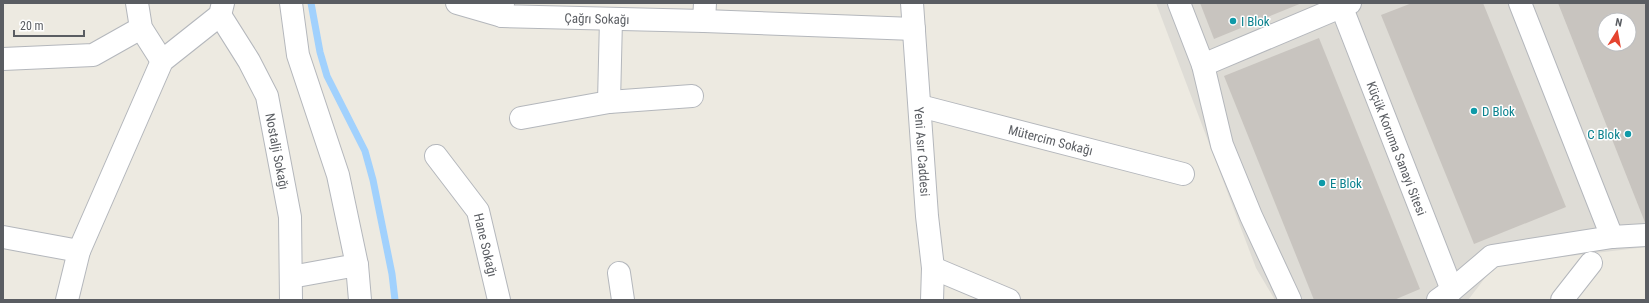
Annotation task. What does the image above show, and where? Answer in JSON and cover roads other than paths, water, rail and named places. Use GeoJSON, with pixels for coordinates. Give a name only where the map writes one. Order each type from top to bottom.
{"type":"FeatureCollection","features":[{"type":"Feature","properties":{"kind":"street"},"geometry":{"type":"LineString","coordinates":[[137,3],[141,28],[162,61]]}},
{"type":"Feature","properties":{"kind":"street"},"geometry":{"type":"LineString","coordinates":[[291,3],[298,55],[338,175],[357,265],[360,300]]}},
{"type":"Feature","properties":{"kind":"street","name":"Çağrı Sokağı"},"geometry":{"type":"LineString","coordinates":[[457,3],[502,10],[611,19],[705,12],[914,29]]}},
{"type":"Feature","properties":{"kind":"street","name":"Yeni Asır Caddesi"},"geometry":{"type":"LineString","coordinates":[[912,3],[927,216],[933,268],[932,300]]}},
{"type":"Feature","properties":{"kind":"street"},"geometry":{"type":"LineString","coordinates":[[1179,3],[1203,65],[1222,145],[1251,216],[1290,300]]}},
{"type":"Feature","properties":{"kind":"street"},"geometry":{"type":"LineString","coordinates":[[1520,3],[1612,237]]}},
{"type":"Feature","properties":{"kind":"street","name":"Küçük Koruma Sanayi Sitesi"},"geometry":{"type":"LineString","coordinates":[[1203,65],[1344,4],[1445,295],[1492,256],[1612,237],[1646,235]]}},
{"type":"Feature","properties":{"kind":"street"},"geometry":{"type":"LineString","coordinates":[[66,300],[78,251],[162,61],[221,9]]}},
{"type":"Feature","properties":{"kind":"street","name":"Nostalji Sokağı"},"geometry":{"type":"LineString","coordinates":[[221,9],[268,96],[290,217],[291,300]]}},
{"type":"Feature","properties":{"kind":"street"},"geometry":{"type":"LineString","coordinates":[[609,102],[611,19]]}},
{"type":"Feature","properties":{"kind":"street"},"geometry":{"type":"LineString","coordinates":[[3,59],[93,55],[141,28]]}},
{"type":"Feature","properties":{"kind":"street"},"geometry":{"type":"LineString","coordinates":[[521,118],[546,112],[609,102],[692,96]]}},
{"type":"Feature","properties":{"kind":"street","name":"Mütercim Sokağı"},"geometry":{"type":"LineString","coordinates":[[920,106],[1183,174]]}},
{"type":"Feature","properties":{"kind":"street","name":"Hane Sokağı"},"geometry":{"type":"LineString","coordinates":[[436,156],[478,211],[499,300]]}},
{"type":"Feature","properties":{"kind":"street"},"geometry":{"type":"LineString","coordinates":[[3,237],[78,251]]}},
{"type":"Feature","properties":{"kind":"street"},"geometry":{"type":"LineString","coordinates":[[1562,300],[1591,263]]}},
{"type":"Feature","properties":{"kind":"street"},"geometry":{"type":"LineString","coordinates":[[291,278],[357,265]]}},
{"type":"Feature","properties":{"kind":"street"},"geometry":{"type":"LineString","coordinates":[[933,268],[1009,300]]}},
{"type":"Feature","properties":{"kind":"street"},"geometry":{"type":"LineString","coordinates":[[619,273],[623,300]]}},
{"type":"Feature","properties":{"kind":"waterway"},"geometry":{"type":"LineString","coordinates":[[311,3],[320,52],[327,76],[365,151],[373,180],[392,274],[395,300]]}},
{"type":"Feature","properties":{"kind":"place","name":"I Blok"},"geometry":{"type":"Point","coordinates":[1233,21]}},
{"type":"Feature","properties":{"kind":"place","name":"D Blok"},"geometry":{"type":"Point","coordinates":[1474,111]}},
{"type":"Feature","properties":{"kind":"place","name":"C Blok"},"geometry":{"type":"Point","coordinates":[1628,134]}},
{"type":"Feature","properties":{"kind":"place","name":"E Blok"},"geometry":{"type":"Point","coordinates":[1322,183]}}]}
